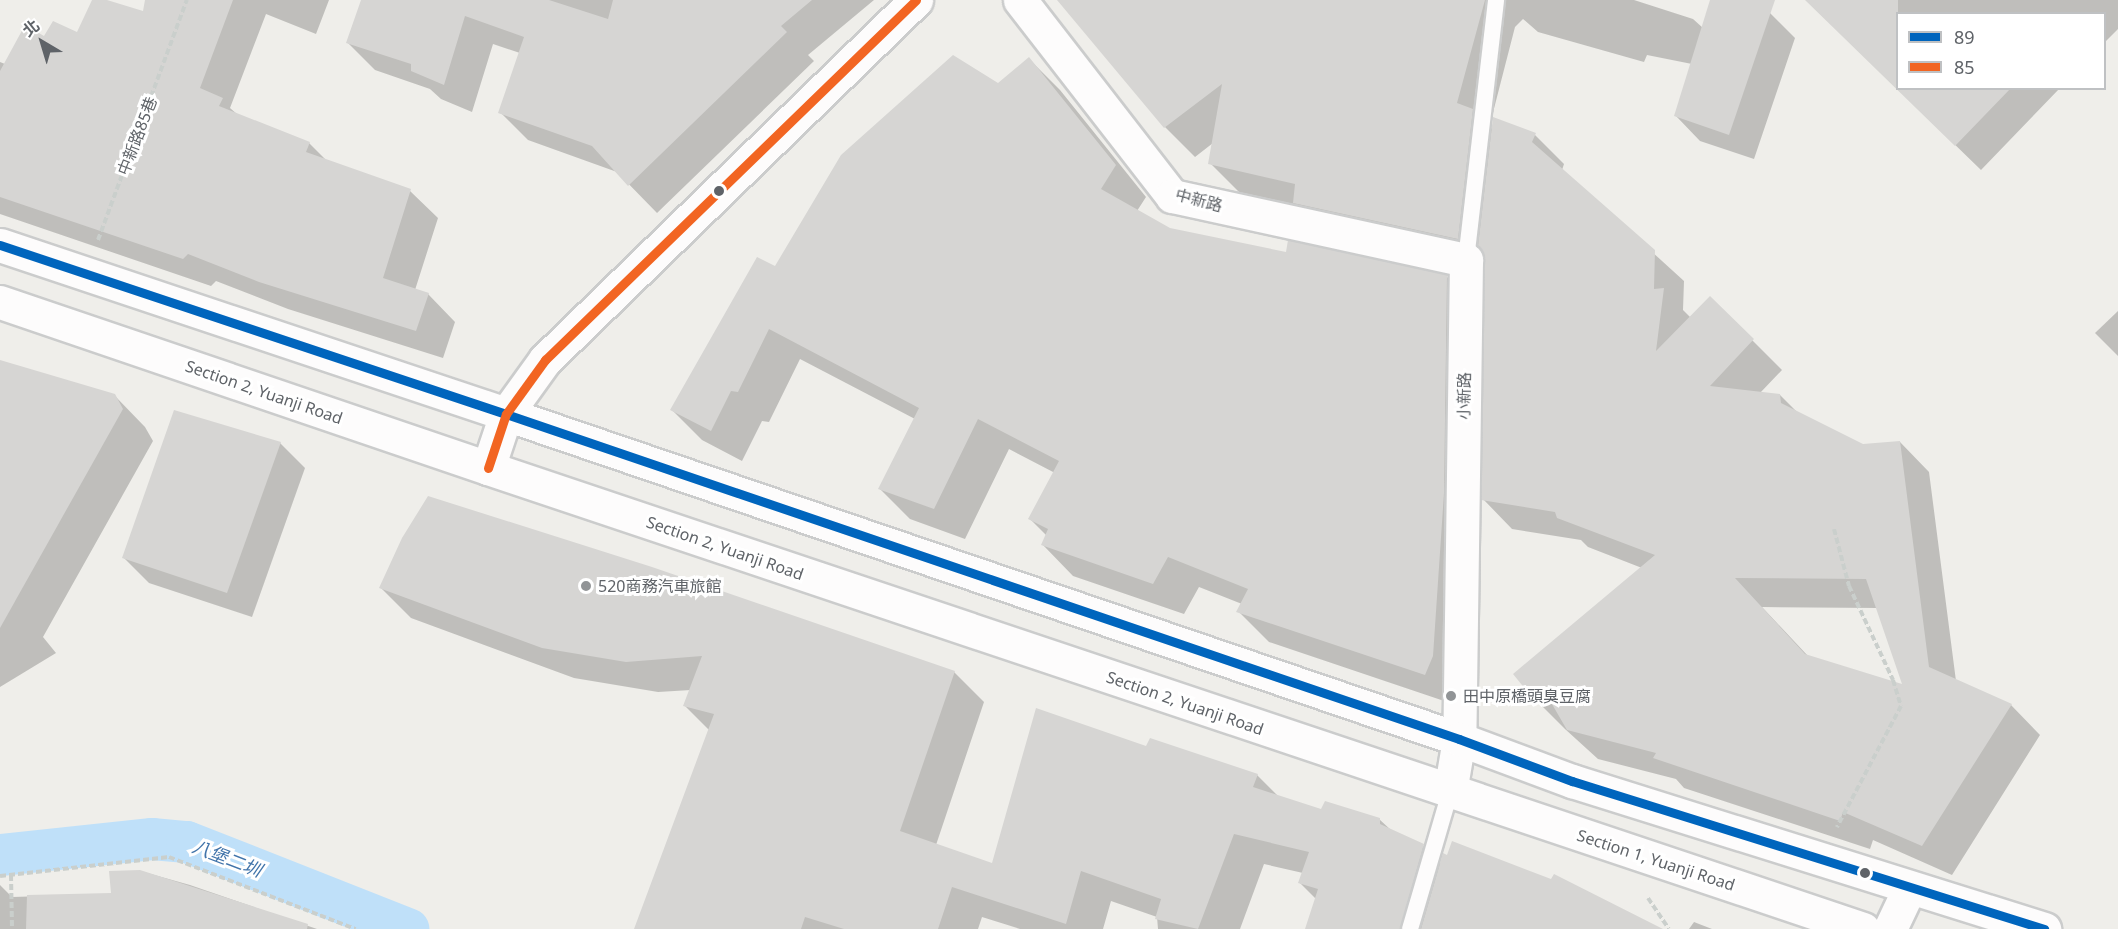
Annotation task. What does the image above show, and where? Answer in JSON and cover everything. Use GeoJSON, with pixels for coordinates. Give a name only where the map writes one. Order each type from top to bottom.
{"type":"FeatureCollection","features":[{"type":"Feature","properties":{"kind":"street"},"geometry":{"type":"LineString","coordinates":[[488,468],[507,414],[545,360],[916,0]]}},
{"type":"Feature","properties":{"kind":"street","name":"中新路"},"geometry":{"type":"LineString","coordinates":[[1020,0],[1172,196],[1466,260]]}},
{"type":"Feature","properties":{"kind":"street"},"geometry":{"type":"LineString","coordinates":[[0,245],[86,271],[507,414],[1459,739],[1572,781],[1819,861],[2044,929]]}},
{"type":"Feature","properties":{"kind":"street","name":"小新路"},"geometry":{"type":"LineString","coordinates":[[1450,792],[1459,739],[1466,260]]}},
{"type":"Feature","properties":{"kind":"street","name":"Section 2, Yuanji Road"},"geometry":{"type":"LineString","coordinates":[[0,302],[1450,792]]}},
{"type":"Feature","properties":{"kind":"street","name":"Section 1, Yuanji Road"},"geometry":{"type":"LineString","coordinates":[[1450,792],[1863,929]]}},
{"type":"Feature","properties":{"kind":"street"},"geometry":{"type":"LineString","coordinates":[[1890,929],[1909,889]]}},
{"type":"Feature","properties":{"kind":"lane","name":"小新路"},"geometry":{"type":"LineString","coordinates":[[1466,260],[1496,0]]}},
{"type":"Feature","properties":{"kind":"lane"},"geometry":{"type":"LineString","coordinates":[[1410,929],[1450,792]]}},
{"type":"Feature","properties":{"kind":"path","name":"中新路85巷"},"geometry":{"type":"LineString","coordinates":[[86,271],[188,0]]}},
{"type":"Feature","properties":{"kind":"path"},"geometry":{"type":"LineString","coordinates":[[1819,861],[1901,706],[1893,680],[1849,586],[1834,529]]}},
{"type":"Feature","properties":{"kind":"path"},"geometry":{"type":"LineString","coordinates":[[0,876],[170,857],[356,929]]}},
{"type":"Feature","properties":{"kind":"path"},"geometry":{"type":"LineString","coordinates":[[11,875],[12,929]]}},
{"type":"Feature","properties":{"kind":"building"},"geometry":{"type":"Polygon","coordinates":[[[92,0],[107,0],[143,11],[145,0],[233,0],[200,88],[223,98],[219,106],[310,142],[306,152],[411,189],[383,278],[429,293],[416,331],[259,282],[188,254],[183,259],[0,197],[0,71],[25,25],[44,36],[53,21],[77,32],[92,0]]]}},
{"type":"Feature","properties":{"kind":"building"},"geometry":{"type":"Polygon","coordinates":[[[361,0],[549,0],[608,19],[613,0],[812,0],[781,26],[787,32],[628,186],[592,146],[498,113],[524,37],[465,16],[444,85],[411,71],[411,64],[346,43],[361,0]]]}},
{"type":"Feature","properties":{"kind":"building"},"geometry":{"type":"Polygon","coordinates":[[[1057,0],[1485,0],[1457,103],[1473,109],[1458,239],[1293,203],[1295,184],[1208,164],[1222,84],[1164,128],[1057,0]]]}},
{"type":"Feature","properties":{"kind":"building"},"geometry":{"type":"Polygon","coordinates":[[[1710,0],[1775,0],[1729,135],[1674,116],[1710,0]]]}},
{"type":"Feature","properties":{"kind":"building"},"geometry":{"type":"Polygon","coordinates":[[[1805,0],[1898,0],[1896,89],[1805,0]]]}},
{"type":"Feature","properties":{"kind":"building"},"geometry":{"type":"Polygon","coordinates":[[[953,55],[998,83],[1029,57],[1116,165],[1101,189],[1170,228],[1286,252],[1288,240],[1447,275],[1444,493],[1433,656],[1425,675],[1236,612],[1248,589],[1168,557],[1153,584],[1041,545],[1048,529],[1028,519],[1059,461],[978,419],[934,509],[878,489],[919,408],[769,329],[738,392],[731,391],[711,431],[670,410],[757,257],[775,266],[841,155],[953,55]]]}},
{"type":"Feature","properties":{"kind":"building"},"geometry":{"type":"Polygon","coordinates":[[[1897,90],[2009,90],[1955,146],[1897,90]]]}},
{"type":"Feature","properties":{"kind":"building"},"geometry":{"type":"Polygon","coordinates":[[[1493,117],[1536,133],[1532,142],[1655,250],[1654,289],[1664,288],[1656,351],[1710,296],[1754,339],[1710,386],[1780,394],[1781,403],[1863,444],[1900,441],[1929,667],[2012,704],[1922,846],[1843,812],[1840,821],[1653,758],[1656,753],[1567,730],[1545,692],[1535,701],[1513,674],[1655,555],[1557,518],[1555,512],[1481,500],[1485,260],[1478,246],[1493,117]],[[1735,578],[1805,654],[1902,684],[1866,579],[1735,578]]]}},
{"type":"Feature","properties":{"kind":"building"},"geometry":{"type":"Polygon","coordinates":[[[0,360],[115,394],[123,409],[0,628],[0,360]]]}},
{"type":"Feature","properties":{"kind":"building"},"geometry":{"type":"Polygon","coordinates":[[[174,410],[281,442],[227,593],[122,558],[174,410]]]}},
{"type":"Feature","properties":{"kind":"building"},"geometry":{"type":"Polygon","coordinates":[[[428,496],[652,567],[955,671],[900,831],[992,863],[1036,708],[1146,746],[1150,738],[1258,774],[1253,787],[1321,809],[1325,801],[1380,818],[1380,824],[1424,844],[1400,929],[1305,929],[1318,889],[1298,883],[1309,852],[1234,834],[1198,929],[1155,919],[1161,899],[1081,871],[1066,924],[952,887],[938,929],[844,929],[805,917],[801,929],[634,929],[714,714],[683,706],[702,656],[626,662],[542,648],[379,588],[402,538],[428,496]]]}},
{"type":"Feature","properties":{"kind":"building"},"geometry":{"type":"Polygon","coordinates":[[[1452,841],[1551,879],[1554,874],[1663,929],[1421,929],[1443,853],[1447,855],[1452,841]]]}},
{"type":"Feature","properties":{"kind":"building"},"geometry":{"type":"Polygon","coordinates":[[[140,870],[308,924],[307,929],[26,929],[27,895],[111,893],[109,871],[140,870]]]}},
{"type":"Feature","properties":{"kind":"waterway","name":"八堡二圳"},"geometry":{"type":"LineString","coordinates":[[0,855],[152,839],[187,842],[408,929]]}},
{"type":"Feature","properties":{"kind":"transit line","name":"85"},"geometry":{"type":"LineString","coordinates":[[488,468],[506,414],[545,360],[916,0]]}},
{"type":"Feature","properties":{"kind":"transit line","name":"89"},"geometry":{"type":"LineString","coordinates":[[0,245],[506,414],[1459,739],[1572,781],[2044,929]]}},
{"type":"Feature","properties":{"kind":"place","name":"520商務汽車旅館"},"geometry":{"type":"Point","coordinates":[586,586]}},
{"type":"Feature","properties":{"kind":"place","name":"田中原橋頭臭豆腐"},"geometry":{"type":"Point","coordinates":[1451,696]}}]}
